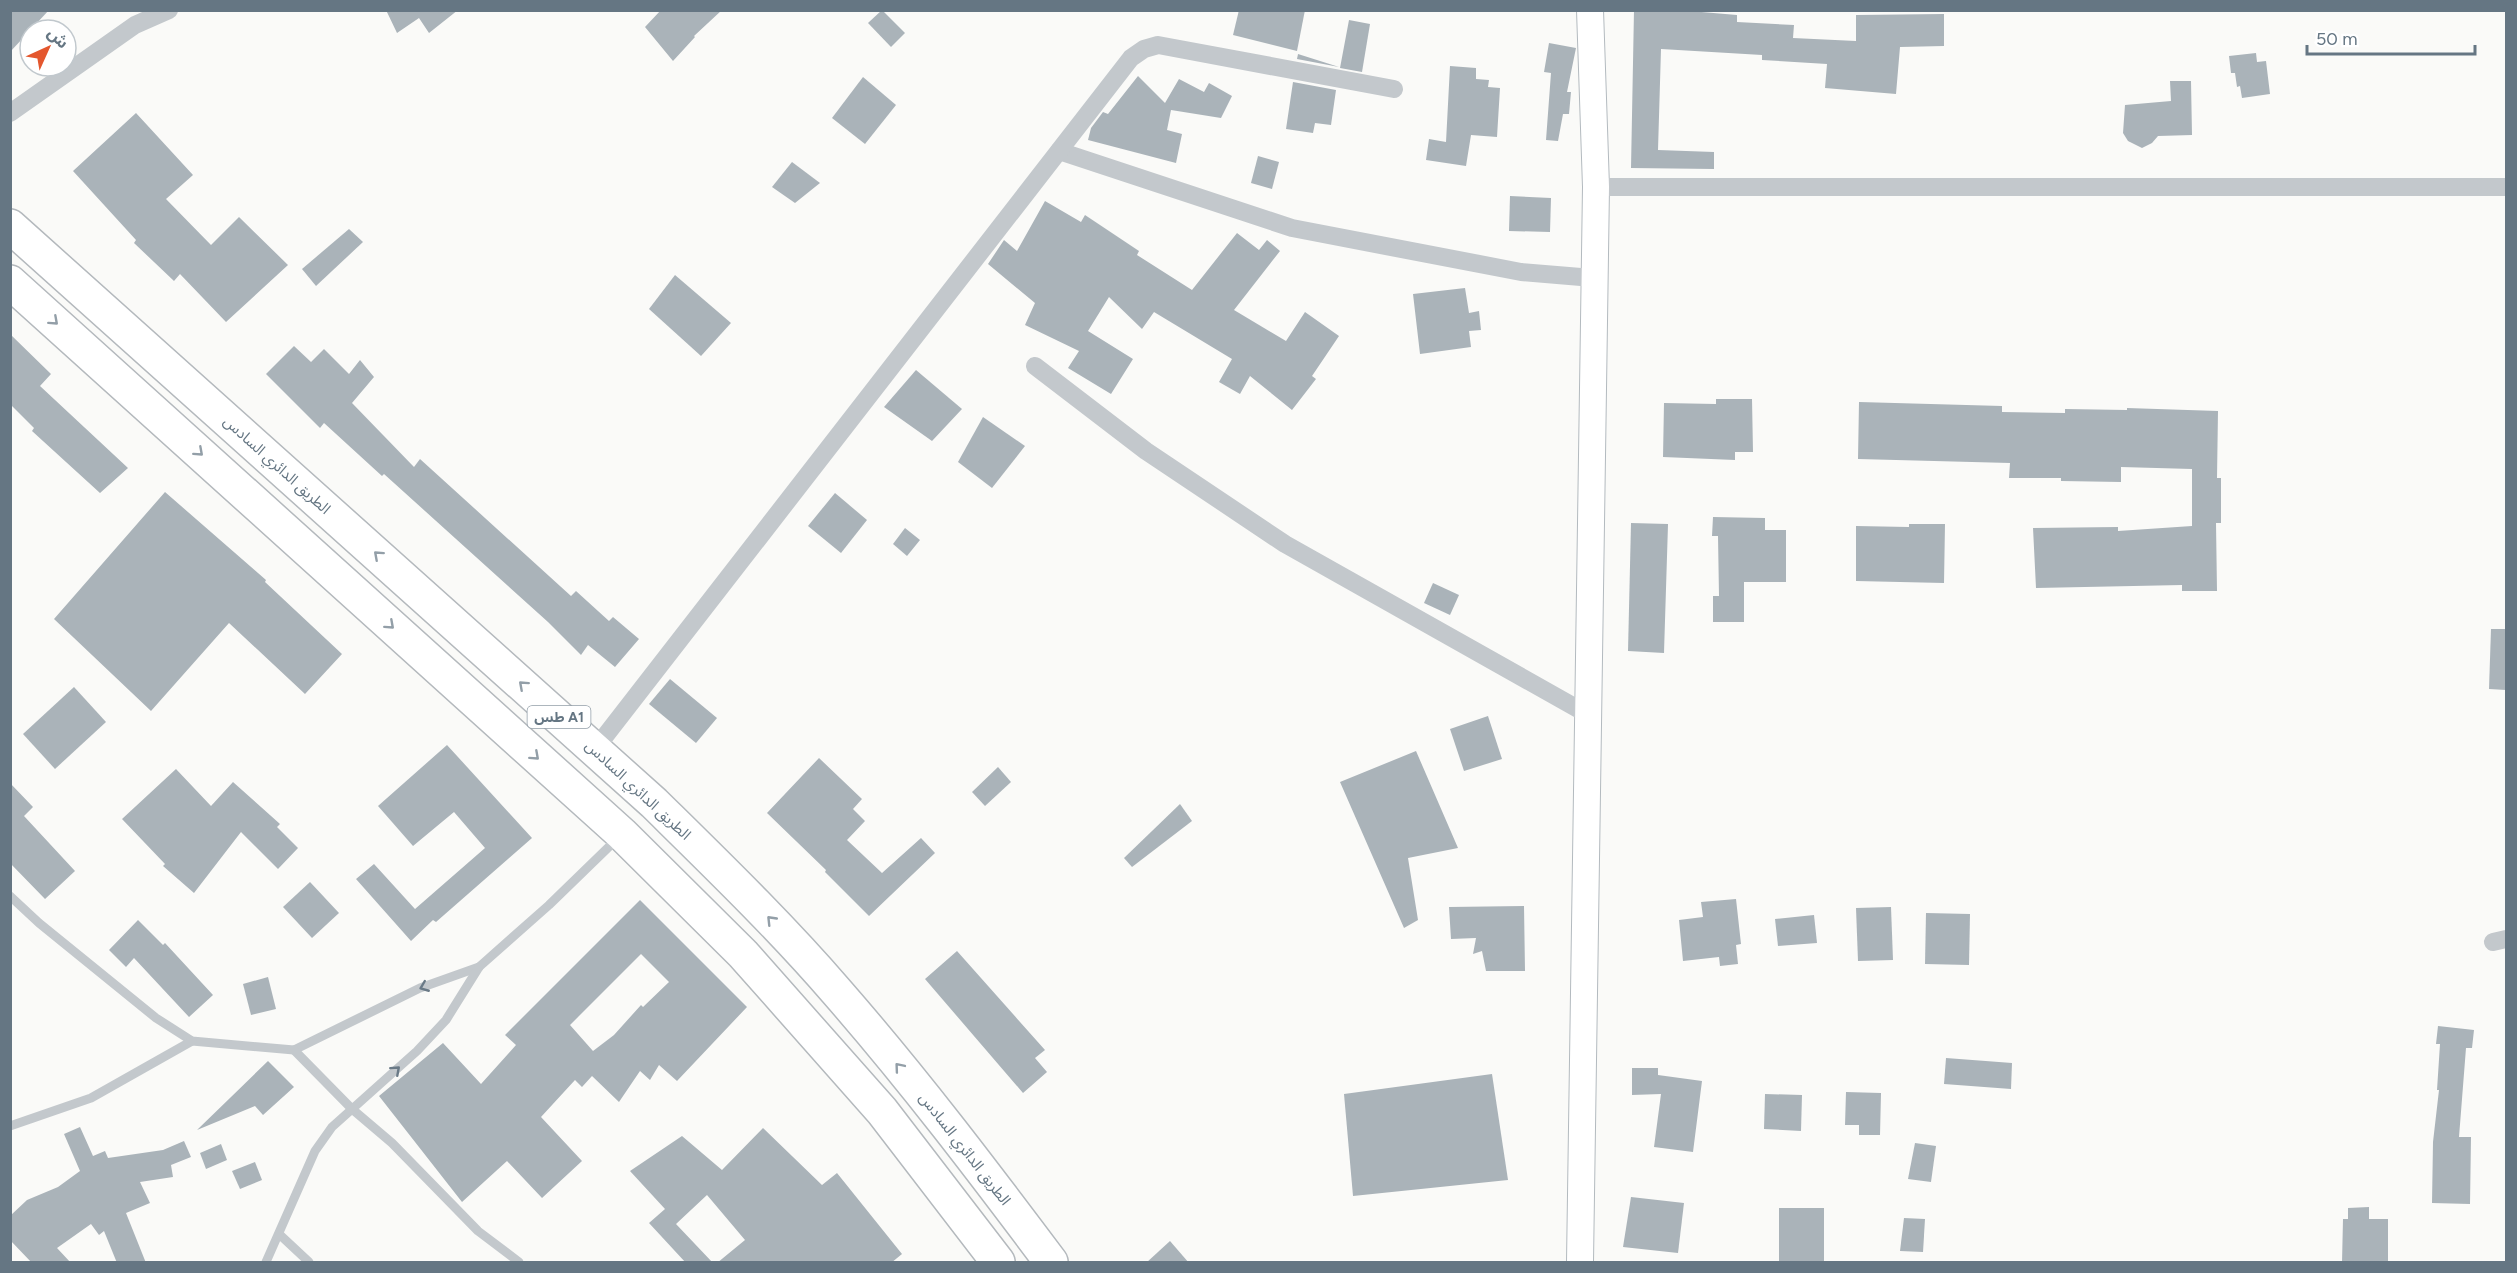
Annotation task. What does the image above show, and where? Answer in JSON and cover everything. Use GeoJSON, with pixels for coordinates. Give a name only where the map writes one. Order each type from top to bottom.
{"type":"FeatureCollection","features":[{"type":"Feature","properties":{"kind":"highway","name":"الطريق الدائري السادس"},"geometry":{"type":"LineString","coordinates":[[10,226],[595,749],[654,803],[774,922],[829,983],[953,1132],[1051,1263]]}},
{"type":"Feature","properties":{"kind":"highway","name":"طس A1"},"geometry":{"type":"LineString","coordinates":[[10,282],[622,834],[743,954],[882,1111],[998,1263]]}},
{"type":"Feature","properties":{"kind":"highway"},"geometry":{"type":"LineString","coordinates":[[622,834],[654,803]]}},
{"type":"Feature","properties":{"kind":"highway"},"geometry":{"type":"LineString","coordinates":[[919,1159],[953,1132]]}},
{"type":"Feature","properties":{"kind":"main road"},"geometry":{"type":"LineString","coordinates":[[1580,1263],[1596,187],[1590,10]]}},
{"type":"Feature","properties":{"kind":"street"},"geometry":{"type":"LineString","coordinates":[[10,113],[135,25],[169,10]]}},
{"type":"Feature","properties":{"kind":"street"},"geometry":{"type":"LineString","coordinates":[[595,749],[1131,58],[1144,49],[1158,45],[1394,88]]}},
{"type":"Feature","properties":{"kind":"street"},"geometry":{"type":"LineString","coordinates":[[1059,151],[1292,228],[1521,272],[1593,278]]}},
{"type":"Feature","properties":{"kind":"street"},"geometry":{"type":"LineString","coordinates":[[1596,187],[2506,187]]}},
{"type":"Feature","properties":{"kind":"street"},"geometry":{"type":"LineString","coordinates":[[1035,366],[1146,451],[1285,544],[1587,714]]}},
{"type":"Feature","properties":{"kind":"lane"},"geometry":{"type":"LineString","coordinates":[[266,1263],[315,1151],[333,1127],[417,1051],[446,1020],[479,967],[549,905],[622,834]]}},
{"type":"Feature","properties":{"kind":"lane"},"geometry":{"type":"LineString","coordinates":[[10,896],[39,923],[148,1012],[192,1041],[294,1050],[420,988],[479,967]]}},
{"type":"Feature","properties":{"kind":"lane"},"geometry":{"type":"LineString","coordinates":[[10,1126],[91,1098],[192,1041]]}},
{"type":"Feature","properties":{"kind":"lane"},"geometry":{"type":"LineString","coordinates":[[294,1050],[352,1109],[392,1143],[478,1232],[519,1263]]}},
{"type":"Feature","properties":{"kind":"lane"},"geometry":{"type":"LineString","coordinates":[[279,1234],[309,1263]]}},
{"type":"Feature","properties":{"kind":"building"},"geometry":{"type":"Polygon","coordinates":[[[10,10],[49,10],[42,18],[18,18],[18,43],[10,52],[10,10]]]}},
{"type":"Feature","properties":{"kind":"building"},"geometry":{"type":"Polygon","coordinates":[[[386,10],[458,10],[429,33],[419,18],[397,33],[386,10]]]}},
{"type":"Feature","properties":{"kind":"building"},"geometry":{"type":"Polygon","coordinates":[[[661,10],[722,10],[694,36],[673,61],[645,27],[661,10]]]}},
{"type":"Feature","properties":{"kind":"building"},"geometry":{"type":"Polygon","coordinates":[[[882,10],[905,33],[891,47],[868,23],[882,10]]]}},
{"type":"Feature","properties":{"kind":"building"},"geometry":{"type":"Polygon","coordinates":[[[1239,10],[1305,10],[1297,51],[1233,35],[1239,10]]]}},
{"type":"Feature","properties":{"kind":"building"},"geometry":{"type":"Polygon","coordinates":[[[1634,10],[1678,10],[1737,15],[1737,22],[1794,25],[1793,38],[1856,41],[1856,15],[1944,14],[1944,46],[1900,47],[1896,94],[1825,88],[1827,64],[1762,60],[1762,55],[1661,49],[1658,150],[1714,152],[1714,169],[1631,168],[1634,10]]]}},
{"type":"Feature","properties":{"kind":"building"},"geometry":{"type":"Polygon","coordinates":[[[1349,20],[1370,24],[1362,72],[1340,68],[1349,20]]]}},
{"type":"Feature","properties":{"kind":"building"},"geometry":{"type":"Polygon","coordinates":[[[1549,43],[1576,48],[1567,92],[1571,92],[1569,114],[1563,114],[1558,141],[1546,140],[1551,73],[1544,72],[1549,43]]]}},
{"type":"Feature","properties":{"kind":"building"},"geometry":{"type":"Polygon","coordinates":[[[2256,53],[2257,62],[2266,61],[2270,94],[2242,98],[2240,86],[2237,87],[2235,73],[2231,73],[2229,56],[2256,53]]]}},
{"type":"Feature","properties":{"kind":"building"},"geometry":{"type":"Polygon","coordinates":[[[1298,54],[1339,67],[1297,59],[1298,54]]]}},
{"type":"Feature","properties":{"kind":"building"},"geometry":{"type":"Polygon","coordinates":[[[1450,66],[1476,68],[1476,79],[1489,80],[1488,87],[1500,88],[1497,137],[1471,135],[1466,166],[1426,160],[1429,139],[1446,142],[1450,66]]]}},
{"type":"Feature","properties":{"kind":"building"},"geometry":{"type":"Polygon","coordinates":[[[1138,76],[1165,103],[1179,79],[1204,92],[1209,83],[1232,96],[1221,118],[1171,110],[1167,130],[1182,134],[1176,163],[1088,140],[1091,128],[1103,112],[1108,114],[1138,76]]]}},
{"type":"Feature","properties":{"kind":"building"},"geometry":{"type":"Polygon","coordinates":[[[863,77],[896,105],[865,144],[832,118],[863,77]]]}},
{"type":"Feature","properties":{"kind":"building"},"geometry":{"type":"Polygon","coordinates":[[[2170,81],[2191,81],[2192,135],[2158,136],[2152,143],[2142,148],[2128,141],[2123,133],[2125,105],[2171,101],[2170,81]]]}},
{"type":"Feature","properties":{"kind":"building"},"geometry":{"type":"Polygon","coordinates":[[[1293,82],[1336,90],[1331,125],[1315,123],[1313,133],[1286,129],[1293,82]]]}},
{"type":"Feature","properties":{"kind":"building"},"geometry":{"type":"Polygon","coordinates":[[[136,113],[193,175],[166,199],[211,245],[239,217],[288,265],[226,322],[180,274],[174,281],[134,243],[136,240],[73,171],[136,113]]]}},
{"type":"Feature","properties":{"kind":"building"},"geometry":{"type":"Polygon","coordinates":[[[1258,156],[1279,162],[1272,189],[1251,183],[1258,156]]]}},
{"type":"Feature","properties":{"kind":"building"},"geometry":{"type":"Polygon","coordinates":[[[792,162],[820,183],[795,203],[772,187],[792,162]]]}},
{"type":"Feature","properties":{"kind":"building"},"geometry":{"type":"Polygon","coordinates":[[[1510,196],[1551,198],[1550,232],[1509,231],[1510,196]]]}},
{"type":"Feature","properties":{"kind":"building"},"geometry":{"type":"Polygon","coordinates":[[[1045,201],[1081,222],[1085,215],[1139,251],[1137,255],[1192,290],[1237,233],[1259,250],[1267,240],[1280,251],[1234,310],[1286,341],[1305,312],[1339,336],[1312,376],[1316,379],[1292,410],[1250,376],[1240,394],[1219,382],[1232,359],[1154,312],[1142,329],[1109,297],[1088,331],[1133,359],[1111,394],[1068,368],[1079,351],[1025,325],[1035,303],[988,264],[1004,240],[1017,251],[1045,201]]]}},
{"type":"Feature","properties":{"kind":"building"},"geometry":{"type":"Polygon","coordinates":[[[349,229],[363,242],[316,286],[302,269],[349,229]]]}},
{"type":"Feature","properties":{"kind":"building"},"geometry":{"type":"Polygon","coordinates":[[[675,275],[731,323],[701,356],[649,309],[675,275]]]}},
{"type":"Feature","properties":{"kind":"building"},"geometry":{"type":"Polygon","coordinates":[[[1465,288],[1469,313],[1479,311],[1481,330],[1469,331],[1471,347],[1420,354],[1413,294],[1465,288]]]}},
{"type":"Feature","properties":{"kind":"building"},"geometry":{"type":"Polygon","coordinates":[[[10,334],[51,374],[40,386],[128,468],[100,493],[32,431],[34,428],[10,404],[10,334]]]}},
{"type":"Feature","properties":{"kind":"building"},"geometry":{"type":"Polygon","coordinates":[[[294,346],[311,362],[324,349],[349,374],[360,360],[374,377],[352,403],[414,467],[420,459],[571,596],[576,591],[609,621],[613,617],[639,639],[615,667],[588,645],[581,655],[548,622],[384,474],[382,476],[324,423],[320,428],[266,374],[294,346]]]}},
{"type":"Feature","properties":{"kind":"building"},"geometry":{"type":"Polygon","coordinates":[[[916,370],[962,409],[932,441],[884,407],[916,370]]]}},
{"type":"Feature","properties":{"kind":"building"},"geometry":{"type":"Polygon","coordinates":[[[1716,399],[1752,399],[1753,452],[1735,452],[1735,460],[1663,457],[1664,403],[1716,404],[1716,399]]]}},
{"type":"Feature","properties":{"kind":"building"},"geometry":{"type":"Polygon","coordinates":[[[1859,402],[2002,406],[2002,412],[2065,413],[2065,409],[2127,410],[2127,408],[2218,411],[2217,478],[2221,478],[2221,523],[2216,523],[2217,591],[2182,591],[2182,585],[2036,588],[2033,528],[2118,527],[2118,531],[2192,526],[2192,469],[2121,467],[2121,482],[2061,481],[2061,478],[2009,478],[2010,463],[1858,459],[1859,402]]]}},
{"type":"Feature","properties":{"kind":"building"},"geometry":{"type":"Polygon","coordinates":[[[983,417],[1025,446],[992,488],[958,462],[983,417]]]}},
{"type":"Feature","properties":{"kind":"building"},"geometry":{"type":"Polygon","coordinates":[[[165,492],[266,580],[265,582],[342,654],[305,694],[229,623],[151,711],[54,619],[165,492]]]}},
{"type":"Feature","properties":{"kind":"building"},"geometry":{"type":"Polygon","coordinates":[[[835,493],[867,520],[841,553],[808,526],[835,493]]]}},
{"type":"Feature","properties":{"kind":"building"},"geometry":{"type":"Polygon","coordinates":[[[1713,517],[1765,518],[1765,530],[1786,530],[1786,582],[1744,582],[1744,622],[1713,622],[1713,596],[1719,596],[1718,536],[1712,536],[1713,517]]]}},
{"type":"Feature","properties":{"kind":"building"},"geometry":{"type":"Polygon","coordinates":[[[1631,523],[1668,524],[1664,653],[1628,651],[1631,523]]]}},
{"type":"Feature","properties":{"kind":"building"},"geometry":{"type":"Polygon","coordinates":[[[1909,524],[1945,524],[1944,583],[1856,581],[1856,526],[1909,527],[1909,524]]]}},
{"type":"Feature","properties":{"kind":"building"},"geometry":{"type":"Polygon","coordinates":[[[905,528],[920,540],[907,556],[893,544],[905,528]]]}},
{"type":"Feature","properties":{"kind":"building"},"geometry":{"type":"Polygon","coordinates":[[[1433,583],[1459,595],[1450,615],[1424,603],[1433,583]]]}},
{"type":"Feature","properties":{"kind":"building"},"geometry":{"type":"Polygon","coordinates":[[[2491,629],[2506,629],[2506,690],[2489,689],[2491,629]]]}},
{"type":"Feature","properties":{"kind":"building"},"geometry":{"type":"Polygon","coordinates":[[[670,679],[717,718],[696,743],[649,704],[670,679]]]}},
{"type":"Feature","properties":{"kind":"building"},"geometry":{"type":"Polygon","coordinates":[[[74,687],[106,722],[55,769],[23,734],[74,687]]]}},
{"type":"Feature","properties":{"kind":"building"},"geometry":{"type":"Polygon","coordinates":[[[1488,716],[1502,759],[1464,771],[1450,729],[1488,716]]]}},
{"type":"Feature","properties":{"kind":"building"},"geometry":{"type":"Polygon","coordinates":[[[447,745],[532,838],[411,941],[356,879],[374,864],[415,909],[485,848],[454,812],[413,846],[378,806],[447,745]]]}},
{"type":"Feature","properties":{"kind":"building"},"geometry":{"type":"Polygon","coordinates":[[[1416,751],[1458,848],[1408,858],[1418,920],[1404,928],[1340,782],[1416,751]]]}},
{"type":"Feature","properties":{"kind":"building"},"geometry":{"type":"Polygon","coordinates":[[[819,758],[862,799],[853,809],[865,821],[847,840],[882,873],[921,838],[935,853],[869,916],[825,872],[826,870],[767,813],[819,758]]]}},
{"type":"Feature","properties":{"kind":"building"},"geometry":{"type":"Polygon","coordinates":[[[998,767],[1011,782],[985,806],[972,792],[998,767]]]}},
{"type":"Feature","properties":{"kind":"building"},"geometry":{"type":"Polygon","coordinates":[[[176,769],[211,806],[233,782],[280,824],[277,827],[298,848],[278,869],[241,832],[194,893],[163,866],[165,864],[122,819],[176,769]]]}},
{"type":"Feature","properties":{"kind":"building"},"geometry":{"type":"Polygon","coordinates":[[[10,783],[33,807],[24,816],[75,871],[45,899],[10,863],[10,783]]]}},
{"type":"Feature","properties":{"kind":"building"},"geometry":{"type":"Polygon","coordinates":[[[1180,804],[1192,821],[1132,867],[1124,858],[1180,804]]]}},
{"type":"Feature","properties":{"kind":"building"},"geometry":{"type":"Polygon","coordinates":[[[310,882],[339,913],[312,938],[283,907],[310,882]]]}},
{"type":"Feature","properties":{"kind":"building"},"geometry":{"type":"Polygon","coordinates":[[[1736,899],[1741,944],[1736,945],[1738,964],[1720,966],[1719,957],[1683,961],[1679,920],[1703,917],[1701,902],[1736,899]]]}},
{"type":"Feature","properties":{"kind":"building"},"geometry":{"type":"Polygon","coordinates":[[[640,900],[747,1007],[677,1081],[659,1065],[650,1080],[640,1071],[619,1102],[592,1076],[582,1087],[575,1080],[541,1117],[582,1161],[542,1198],[507,1161],[462,1202],[379,1096],[443,1043],[481,1084],[516,1045],[505,1035],[640,900]],[[641,954],[570,1025],[593,1051],[614,1035],[641,1005],[643,1007],[669,982],[641,954]]]}},
{"type":"Feature","properties":{"kind":"building"},"geometry":{"type":"Polygon","coordinates":[[[1524,906],[1525,971],[1486,971],[1482,951],[1473,954],[1476,938],[1451,939],[1449,907],[1524,906]]]}},
{"type":"Feature","properties":{"kind":"building"},"geometry":{"type":"Polygon","coordinates":[[[1891,907],[1893,960],[1858,961],[1856,908],[1891,907]]]}},
{"type":"Feature","properties":{"kind":"building"},"geometry":{"type":"Polygon","coordinates":[[[1926,913],[1970,914],[1969,965],[1925,964],[1926,913]]]}},
{"type":"Feature","properties":{"kind":"building"},"geometry":{"type":"Polygon","coordinates":[[[1814,915],[1817,943],[1778,946],[1775,919],[1814,915]]]}},
{"type":"Feature","properties":{"kind":"building"},"geometry":{"type":"Polygon","coordinates":[[[138,920],[163,945],[165,943],[213,995],[189,1017],[134,958],[126,967],[109,950],[138,920]]]}},
{"type":"Feature","properties":{"kind":"building"},"geometry":{"type":"Polygon","coordinates":[[[957,951],[1045,1050],[1035,1058],[1047,1072],[1023,1093],[925,979],[957,951]]]}},
{"type":"Feature","properties":{"kind":"building"},"geometry":{"type":"Polygon","coordinates":[[[268,977],[276,1009],[251,1015],[243,984],[268,977]]]}},
{"type":"Feature","properties":{"kind":"building"},"geometry":{"type":"Polygon","coordinates":[[[2438,1026],[2474,1030],[2472,1048],[2466,1048],[2459,1137],[2471,1137],[2470,1204],[2432,1203],[2433,1142],[2439,1090],[2437,1090],[2440,1044],[2436,1044],[2438,1026]]]}},
{"type":"Feature","properties":{"kind":"building"},"geometry":{"type":"Polygon","coordinates":[[[1946,1058],[2012,1063],[2011,1089],[1944,1084],[1946,1058]]]}},
{"type":"Feature","properties":{"kind":"building"},"geometry":{"type":"Polygon","coordinates":[[[268,1061],[294,1087],[263,1115],[255,1106],[197,1130],[268,1061]]]}},
{"type":"Feature","properties":{"kind":"building"},"geometry":{"type":"Polygon","coordinates":[[[1632,1068],[1658,1068],[1658,1075],[1702,1081],[1693,1152],[1654,1147],[1661,1094],[1632,1095],[1632,1068]]]}},
{"type":"Feature","properties":{"kind":"building"},"geometry":{"type":"Polygon","coordinates":[[[1492,1074],[1508,1180],[1353,1196],[1344,1094],[1492,1074]]]}},
{"type":"Feature","properties":{"kind":"building"},"geometry":{"type":"Polygon","coordinates":[[[1846,1092],[1881,1093],[1880,1135],[1859,1135],[1859,1125],[1845,1125],[1846,1092]]]}},
{"type":"Feature","properties":{"kind":"building"},"geometry":{"type":"Polygon","coordinates":[[[1765,1094],[1802,1095],[1801,1131],[1764,1129],[1765,1094]]]}},
{"type":"Feature","properties":{"kind":"building"},"geometry":{"type":"Polygon","coordinates":[[[80,1127],[93,1156],[105,1151],[108,1158],[163,1150],[184,1141],[191,1157],[171,1165],[173,1177],[140,1182],[150,1203],[126,1213],[146,1263],[117,1263],[104,1231],[99,1235],[91,1224],[57,1248],[71,1263],[32,1263],[10,1240],[10,1216],[27,1200],[58,1187],[80,1171],[64,1134],[80,1127]]]}},
{"type":"Feature","properties":{"kind":"building"},"geometry":{"type":"Polygon","coordinates":[[[763,1128],[822,1185],[837,1173],[902,1254],[891,1263],[717,1263],[745,1240],[707,1195],[676,1224],[713,1263],[686,1263],[649,1223],[665,1209],[630,1171],[682,1136],[722,1170],[763,1128]]]}},
{"type":"Feature","properties":{"kind":"building"},"geometry":{"type":"Polygon","coordinates":[[[1915,1143],[1936,1146],[1931,1182],[1908,1179],[1915,1143]]]}},
{"type":"Feature","properties":{"kind":"building"},"geometry":{"type":"Polygon","coordinates":[[[221,1144],[227,1160],[206,1169],[200,1153],[221,1144]]]}},
{"type":"Feature","properties":{"kind":"building"},"geometry":{"type":"Polygon","coordinates":[[[255,1162],[262,1180],[240,1189],[232,1171],[255,1162]]]}},
{"type":"Feature","properties":{"kind":"building"},"geometry":{"type":"Polygon","coordinates":[[[1631,1197],[1684,1203],[1678,1253],[1623,1247],[1631,1197]]]}},
{"type":"Feature","properties":{"kind":"building"},"geometry":{"type":"Polygon","coordinates":[[[2369,1207],[2369,1219],[2388,1219],[2388,1263],[2342,1263],[2343,1219],[2348,1219],[2348,1208],[2369,1207]]]}},
{"type":"Feature","properties":{"kind":"building"},"geometry":{"type":"Polygon","coordinates":[[[1779,1208],[1824,1208],[1824,1263],[1779,1263],[1779,1208]]]}},
{"type":"Feature","properties":{"kind":"building"},"geometry":{"type":"Polygon","coordinates":[[[1904,1218],[1925,1219],[1923,1252],[1900,1251],[1904,1218]]]}},
{"type":"Feature","properties":{"kind":"building"},"geometry":{"type":"Polygon","coordinates":[[[1170,1241],[1189,1263],[1146,1263],[1170,1241]]]}}]}
